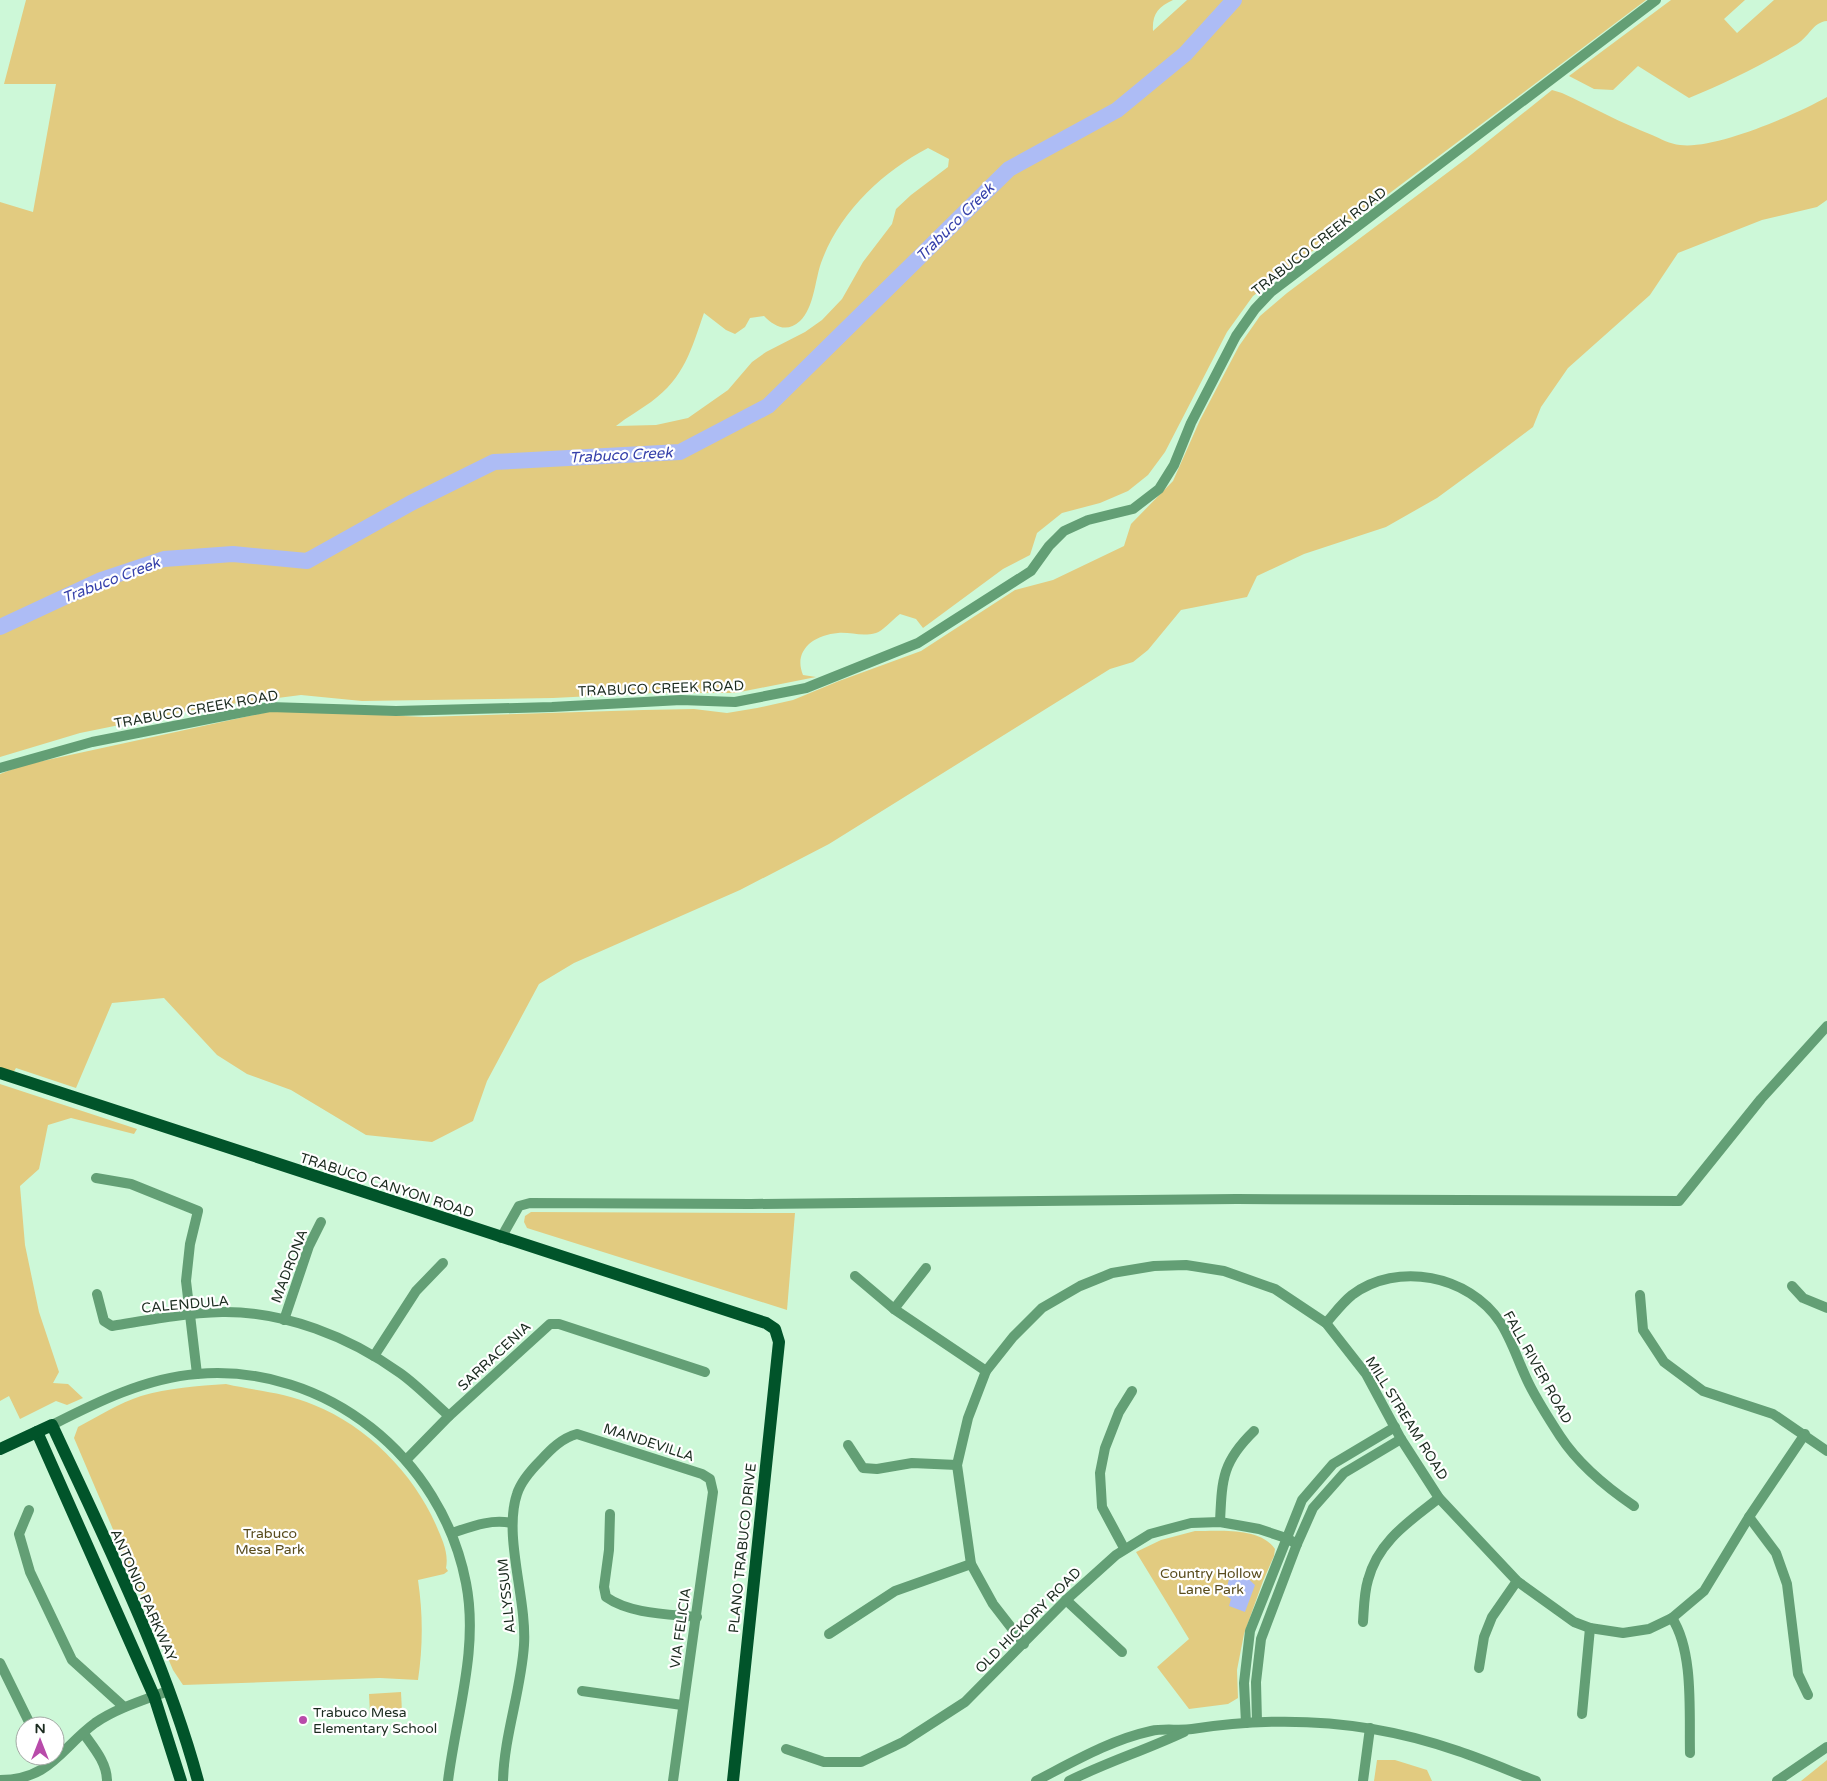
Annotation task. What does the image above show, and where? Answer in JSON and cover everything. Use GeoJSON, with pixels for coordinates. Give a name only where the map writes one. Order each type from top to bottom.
{"type":"FeatureCollection","features":[{"type":"Feature","properties":{"kind":"main road","name":"TRABUCO CANYON ROAD"},"geometry":{"type":"LineString","coordinates":[[0,1073],[766,1323]]}},
{"type":"Feature","properties":{"kind":"main road","name":"PLANO TRABUCO DRIVE"},"geometry":{"type":"LineString","coordinates":[[733,1781],[779,1342],[775,1329],[766,1323]]}},
{"type":"Feature","properties":{"kind":"main road"},"geometry":{"type":"LineString","coordinates":[[0,1449],[52,1425]]}},
{"type":"Feature","properties":{"kind":"main road","name":"ANTONIO PARKWAY"},"geometry":{"type":"LineString","coordinates":[[52,1425],[148,1638],[198,1781]]}},
{"type":"Feature","properties":{"kind":"main road"},"geometry":{"type":"LineString","coordinates":[[37,1432],[154,1696],[181,1781]]}},
{"type":"Feature","properties":{"kind":"street","name":"TRABUCO CREEK ROAD"},"geometry":{"type":"LineString","coordinates":[[0,768],[92,742],[270,706],[396,711],[552,707],[663,701],[735,702],[806,688],[918,643],[1031,571],[1049,546],[1064,530],[1088,520],[1133,509],[1159,489],[1174,465],[1191,423],[1236,336],[1255,309],[1271,292],[1656,0]]}},
{"type":"Feature","properties":{"kind":"street"},"geometry":{"type":"LineString","coordinates":[[501,1238],[519,1206],[530,1203],[751,1204],[1237,1200],[1679,1200],[1761,1099],[1827,1026]]}},
{"type":"Feature","properties":{"kind":"street"},"geometry":{"type":"LineString","coordinates":[[96,1178],[131,1184],[198,1211],[190,1244],[186,1281],[197,1374]]}},
{"type":"Feature","properties":{"kind":"street","name":"MADRONA"},"geometry":{"type":"LineString","coordinates":[[284,1320],[309,1246],[321,1222]]}},
{"type":"Feature","properties":{"kind":"street"},"geometry":{"type":"LineString","coordinates":[[374,1356],[416,1291],[443,1263]]}},
{"type":"Feature","properties":{"kind":"street","name":"MILL STREAM ROAD"},"geometry":{"type":"LineString","coordinates":[[1024,1644],[993,1604],[971,1564],[957,1465],[968,1418],[986,1371],[1012,1337],[1042,1308],[1080,1286],[1112,1273],[1154,1266],[1186,1266],[1224,1271],[1274,1289],[1326,1323],[1366,1374],[1401,1439],[1439,1498],[1517,1580],[1574,1622],[1590,1628],[1623,1633],[1649,1629],[1672,1618],[1704,1592],[1749,1517],[1805,1434]]}},
{"type":"Feature","properties":{"kind":"street"},"geometry":{"type":"LineString","coordinates":[[894,1309],[926,1268]]}},
{"type":"Feature","properties":{"kind":"street"},"geometry":{"type":"LineString","coordinates":[[855,1276],[894,1309],[986,1371]]}},
{"type":"Feature","properties":{"kind":"street","name":"FALL RIVER ROAD"},"geometry":{"type":"LineString","coordinates":[[1326,1323],[1352,1295],[1376,1282],[1398,1276],[1434,1277],[1473,1293],[1500,1321],[1530,1386],[1561,1438],[1600,1482],[1634,1506]]}},
{"type":"Feature","properties":{"kind":"street"},"geometry":{"type":"LineString","coordinates":[[1792,1286],[1803,1298],[1827,1308]]}},
{"type":"Feature","properties":{"kind":"street","name":"CALENDULA"},"geometry":{"type":"LineString","coordinates":[[98,1294],[104,1321],[112,1326],[190,1314],[240,1313],[284,1320],[320,1331],[374,1356],[401,1373],[449,1416]]}},
{"type":"Feature","properties":{"kind":"street"},"geometry":{"type":"LineString","coordinates":[[1640,1294],[1643,1330],[1664,1362],[1703,1391],[1773,1414],[1805,1434],[1827,1451]]}},
{"type":"Feature","properties":{"kind":"street","name":"SARRACENIA"},"geometry":{"type":"LineString","coordinates":[[406,1459],[449,1416],[546,1327],[554,1323],[705,1372]]}},
{"type":"Feature","properties":{"kind":"street"},"geometry":{"type":"LineString","coordinates":[[52,1425],[132,1389],[197,1374],[232,1374],[266,1378],[300,1389],[342,1408],[387,1439],[406,1459],[432,1494],[452,1533],[466,1584],[470,1641],[448,1781]]}},
{"type":"Feature","properties":{"kind":"street"},"geometry":{"type":"LineString","coordinates":[[1124,1548],[1102,1507],[1100,1473],[1105,1448],[1115,1421],[1132,1391]]}},
{"type":"Feature","properties":{"kind":"street"},"geometry":{"type":"LineString","coordinates":[[1251,1722],[1244,1683],[1250,1631],[1302,1500],[1333,1464],[1395,1427]]}},
{"type":"Feature","properties":{"kind":"street"},"geometry":{"type":"LineString","coordinates":[[1220,1522],[1225,1470],[1239,1446],[1254,1431]]}},
{"type":"Feature","properties":{"kind":"street","name":"MANDEVILLA"},"geometry":{"type":"LineString","coordinates":[[577,1434],[702,1474],[710,1479]]}},
{"type":"Feature","properties":{"kind":"street","name":"ALLYSSUM"},"geometry":{"type":"LineString","coordinates":[[503,1781],[524,1647],[523,1603],[512,1523],[517,1494],[524,1480],[549,1451],[569,1436],[577,1434]]}},
{"type":"Feature","properties":{"kind":"street"},"geometry":{"type":"LineString","coordinates":[[1251,1722],[1261,1639],[1297,1544],[1313,1508],[1344,1473],[1401,1439]]}},
{"type":"Feature","properties":{"kind":"street"},"geometry":{"type":"LineString","coordinates":[[848,1445],[863,1468],[877,1469],[912,1463],[957,1465]]}},
{"type":"Feature","properties":{"kind":"street","name":"VIA FELICIA"},"geometry":{"type":"LineString","coordinates":[[673,1781],[682,1705],[697,1617],[713,1492],[710,1479]]}},
{"type":"Feature","properties":{"kind":"street"},"geometry":{"type":"LineString","coordinates":[[1362,1622],[1367,1582],[1372,1564],[1381,1548],[1392,1536],[1439,1498]]}},
{"type":"Feature","properties":{"kind":"street"},"geometry":{"type":"LineString","coordinates":[[29,1510],[19,1534],[30,1572],[72,1660],[124,1707]]}},
{"type":"Feature","properties":{"kind":"street"},"geometry":{"type":"LineString","coordinates":[[610,1514],[609,1550],[604,1587],[606,1597],[616,1604],[625,1606],[697,1617]]}},
{"type":"Feature","properties":{"kind":"street"},"geometry":{"type":"LineString","coordinates":[[1749,1517],[1776,1553],[1786,1584],[1798,1674],[1808,1695]]}},
{"type":"Feature","properties":{"kind":"street"},"geometry":{"type":"LineString","coordinates":[[452,1533],[482,1522],[499,1520],[512,1523]]}},
{"type":"Feature","properties":{"kind":"street","name":"OLD HICKORY ROAD"},"geometry":{"type":"LineString","coordinates":[[786,1749],[824,1762],[861,1762],[903,1742],[965,1702],[1066,1600],[1124,1548],[1136,1540],[1164,1529],[1192,1523],[1220,1522],[1236,1524],[1286,1538],[1297,1544]]}},
{"type":"Feature","properties":{"kind":"street"},"geometry":{"type":"LineString","coordinates":[[829,1634],[895,1592],[971,1564]]}},
{"type":"Feature","properties":{"kind":"street"},"geometry":{"type":"LineString","coordinates":[[1479,1668],[1484,1637],[1492,1617],[1517,1580]]}},
{"type":"Feature","properties":{"kind":"street"},"geometry":{"type":"LineString","coordinates":[[1066,1600],[1122,1652]]}},
{"type":"Feature","properties":{"kind":"street"},"geometry":{"type":"LineString","coordinates":[[1672,1618],[1679,1628],[1686,1650],[1690,1753]]}},
{"type":"Feature","properties":{"kind":"street"},"geometry":{"type":"LineString","coordinates":[[1582,1714],[1590,1628]]}},
{"type":"Feature","properties":{"kind":"street"},"geometry":{"type":"LineString","coordinates":[[0,1663],[25,1716]]}},
{"type":"Feature","properties":{"kind":"street"},"geometry":{"type":"LineString","coordinates":[[65,1749],[95,1724],[124,1707],[168,1691]]}},
{"type":"Feature","properties":{"kind":"street"},"geometry":{"type":"LineString","coordinates":[[582,1691],[682,1705]]}},
{"type":"Feature","properties":{"kind":"street"},"geometry":{"type":"LineString","coordinates":[[1036,1781],[1111,1744],[1152,1731],[1190,1730],[1251,1722],[1317,1722],[1370,1728],[1458,1751],[1536,1781]]}},
{"type":"Feature","properties":{"kind":"street"},"geometry":{"type":"LineString","coordinates":[[1363,1781],[1370,1728]]}},
{"type":"Feature","properties":{"kind":"street"},"geometry":{"type":"LineString","coordinates":[[1069,1781],[1102,1764],[1161,1743],[1190,1730]]}},
{"type":"Feature","properties":{"kind":"street"},"geometry":{"type":"LineString","coordinates":[[84,1734],[101,1758],[107,1774],[107,1781]]}},
{"type":"Feature","properties":{"kind":"street"},"geometry":{"type":"LineString","coordinates":[[1777,1781],[1827,1747]]}},
{"type":"Feature","properties":{"kind":"street"},"geometry":{"type":"LineString","coordinates":[[0,1780],[17,1780],[42,1766]]}},
{"type":"Feature","properties":{"kind":"green space"},"geometry":{"type":"Polygon","coordinates":[[[26,0],[1173,0],[1163,5],[1157,12],[1153,31],[1187,0],[1646,0],[1253,296],[1227,332],[1165,452],[1148,475],[1128,491],[1100,503],[1062,513],[1037,533],[1030,555],[1003,569],[923,628],[916,619],[900,614],[876,633],[866,635],[829,634],[813,641],[803,652],[801,666],[803,675],[816,677],[735,693],[653,693],[553,698],[362,701],[301,695],[208,707],[80,733],[0,757],[0,202],[33,212],[56,84],[4,84],[26,0]],[[928,148],[894,169],[864,196],[839,227],[829,245],[821,263],[808,309],[800,321],[786,328],[777,326],[764,316],[750,318],[745,327],[735,334],[726,330],[704,313],[685,362],[672,383],[663,393],[616,426],[656,425],[688,418],[728,390],[752,362],[766,352],[805,332],[822,320],[842,299],[863,262],[892,224],[896,209],[948,167],[949,159],[928,148]]]}},
{"type":"Feature","properties":{"kind":"green space"},"geometry":{"type":"Polygon","coordinates":[[[1671,0],[1745,0],[1724,19],[1737,33],[1774,0],[1827,0],[1827,21],[1818,24],[1797,44],[1771,59],[1689,98],[1638,66],[1613,90],[1594,89],[1569,76],[1671,0]]]}},
{"type":"Feature","properties":{"kind":"green space"},"geometry":{"type":"Polygon","coordinates":[[[1552,90],[1662,140],[1680,145],[1714,142],[1734,136],[1777,121],[1827,97],[1827,200],[1817,207],[1762,220],[1678,253],[1650,295],[1568,368],[1541,407],[1533,427],[1437,498],[1386,527],[1304,554],[1257,576],[1247,597],[1181,610],[1148,650],[1133,662],[1110,669],[829,844],[740,890],[574,963],[539,984],[487,1081],[473,1121],[432,1142],[366,1135],[291,1090],[247,1074],[217,1055],[164,998],[112,1003],[76,1088],[16,1068],[13,1073],[0,1069],[0,774],[24,765],[277,710],[424,717],[694,709],[727,713],[793,700],[921,651],[1015,590],[1053,580],[1124,546],[1131,524],[1173,481],[1200,420],[1239,346],[1260,316],[1287,293],[1467,158],[1552,90]]]}},
{"type":"Feature","properties":{"kind":"green space"},"geometry":{"type":"Polygon","coordinates":[[[0,1084],[137,1129],[134,1134],[71,1118],[48,1125],[39,1169],[20,1186],[25,1245],[39,1312],[59,1372],[53,1383],[68,1384],[83,1398],[67,1405],[56,1401],[20,1419],[9,1396],[0,1401],[0,1084]]]}},
{"type":"Feature","properties":{"kind":"green space"},"geometry":{"type":"Polygon","coordinates":[[[531,1212],[795,1213],[787,1310],[527,1228],[524,1222],[525,1216],[531,1212]]]}},
{"type":"Feature","properties":{"kind":"green space","name":"Trabuco Mesa Park"},"geometry":{"type":"Polygon","coordinates":[[[226,1384],[292,1397],[334,1414],[370,1438],[386,1453],[415,1487],[441,1536],[446,1551],[446,1568],[448,1571],[444,1574],[418,1580],[422,1630],[418,1680],[380,1678],[183,1685],[173,1670],[74,1438],[78,1427],[117,1406],[141,1396],[172,1389],[226,1384]]]}},
{"type":"Feature","properties":{"kind":"green space","name":"Country Hollow Lane Park"},"geometry":{"type":"Polygon","coordinates":[[[1195,1531],[1227,1531],[1250,1534],[1260,1537],[1275,1549],[1244,1634],[1237,1670],[1238,1698],[1228,1704],[1189,1709],[1157,1667],[1189,1639],[1136,1552],[1161,1540],[1195,1531]]]}},
{"type":"Feature","properties":{"kind":"green space"},"geometry":{"type":"Polygon","coordinates":[[[401,1692],[402,1712],[370,1714],[369,1694],[401,1692]]]}},
{"type":"Feature","properties":{"kind":"green space"},"geometry":{"type":"Polygon","coordinates":[[[1377,1760],[1395,1760],[1427,1770],[1432,1781],[1374,1781],[1377,1760]]]}},
{"type":"Feature","properties":{"kind":"green space"},"geometry":{"type":"Polygon","coordinates":[[[1827,1760],[1827,1781],[1801,1781],[1827,1760]]]}},
{"type":"Feature","properties":{"kind":"water"},"geometry":{"type":"Polygon","coordinates":[[[1235,1570],[1240,1571],[1255,1585],[1245,1612],[1229,1606],[1231,1599],[1225,1595],[1230,1575],[1235,1570]]]}},
{"type":"Feature","properties":{"kind":"waterway","name":"Trabuco Creek"},"geometry":{"type":"LineString","coordinates":[[0,627],[101,580],[164,559],[233,554],[307,561],[411,503],[494,462],[680,452],[768,406],[1009,169],[1117,110],[1185,54],[1234,0]]}},
{"type":"Feature","properties":{"kind":"place","name":"Trabuco Mesa Elementary School"},"geometry":{"type":"Point","coordinates":[303,1720]}}]}
